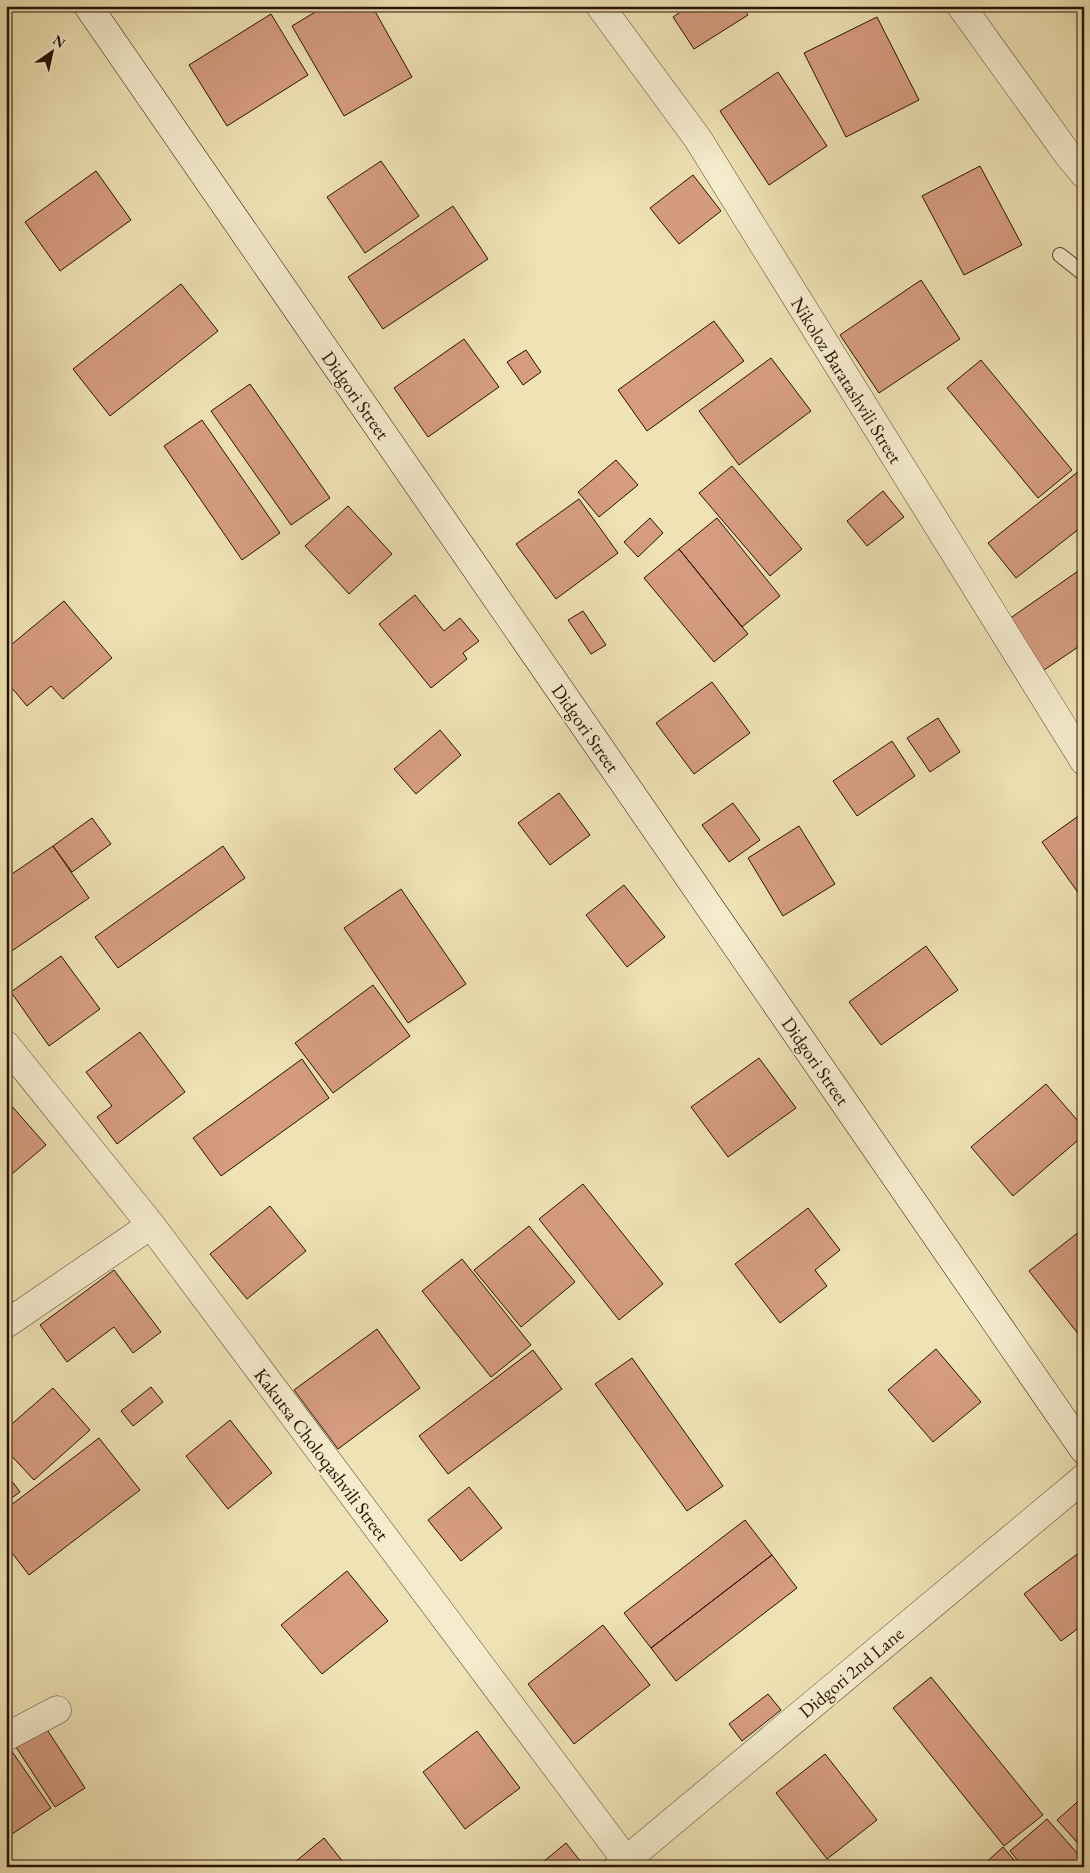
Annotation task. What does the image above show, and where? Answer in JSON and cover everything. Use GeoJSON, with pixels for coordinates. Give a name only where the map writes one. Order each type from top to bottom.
{"type":"FeatureCollection","features":[{"type":"Feature","properties":{"kind":"street","name":"Didgori Street"},"geometry":{"type":"LineString","coordinates":[[88,6],[1084,1450]]}},
{"type":"Feature","properties":{"kind":"street","name":"Nikoloz Baratashvili Street"},"geometry":{"type":"LineString","coordinates":[[600,6],[698,139],[1084,761]]}},
{"type":"Feature","properties":{"kind":"street"},"geometry":{"type":"LineString","coordinates":[[961,6],[1084,174]]}},
{"type":"Feature","properties":{"kind":"street","name":"Kakutsa Choloqashvili Street"},"geometry":{"type":"LineString","coordinates":[[6,1046],[151,1225],[625,1865]]}},
{"type":"Feature","properties":{"kind":"street"},"geometry":{"type":"LineString","coordinates":[[6,1324],[151,1225]]}},
{"type":"Feature","properties":{"kind":"street","name":"Didgori 2nd Lane"},"geometry":{"type":"LineString","coordinates":[[625,1865],[1084,1478]]}},
{"type":"Feature","properties":{"kind":"street"},"geometry":{"type":"LineString","coordinates":[[6,1737],[57,1710]]}},
{"type":"Feature","properties":{"kind":"lane"},"geometry":{"type":"LineString","coordinates":[[1060,255],[1084,274]]}},
{"type":"Feature","properties":{"kind":"building"},"geometry":{"type":"Polygon","coordinates":[[[325,6],[372,6],[412,77],[344,116],[292,26],[325,6]]]}},
{"type":"Feature","properties":{"kind":"building"},"geometry":{"type":"Polygon","coordinates":[[[689,6],[742,6],[748,15],[694,49],[673,17],[689,6]]]}},
{"type":"Feature","properties":{"kind":"building"},"geometry":{"type":"Polygon","coordinates":[[[271,14],[308,75],[227,126],[189,65],[271,14]]]}},
{"type":"Feature","properties":{"kind":"building"},"geometry":{"type":"Polygon","coordinates":[[[877,17],[919,100],[846,137],[804,53],[877,17]]]}},
{"type":"Feature","properties":{"kind":"building"},"geometry":{"type":"Polygon","coordinates":[[[778,72],[827,146],[769,185],[720,111],[778,72]]]}},
{"type":"Feature","properties":{"kind":"building"},"geometry":{"type":"Polygon","coordinates":[[[381,161],[419,216],[365,253],[327,197],[381,161]]]}},
{"type":"Feature","properties":{"kind":"building"},"geometry":{"type":"Polygon","coordinates":[[[980,166],[1022,245],[964,275],[922,196],[980,166]]]}},
{"type":"Feature","properties":{"kind":"building"},"geometry":{"type":"Polygon","coordinates":[[[96,171],[131,220],[60,271],[25,222],[96,171]]]}},
{"type":"Feature","properties":{"kind":"building"},"geometry":{"type":"Polygon","coordinates":[[[693,175],[721,211],[679,244],[650,208],[693,175]]]}},
{"type":"Feature","properties":{"kind":"building"},"geometry":{"type":"Polygon","coordinates":[[[453,206],[488,259],[383,329],[348,277],[453,206]]]}},
{"type":"Feature","properties":{"kind":"building"},"geometry":{"type":"Polygon","coordinates":[[[921,280],[960,339],[879,393],[840,335],[921,280]]]}},
{"type":"Feature","properties":{"kind":"building"},"geometry":{"type":"Polygon","coordinates":[[[181,284],[218,331],[110,416],[73,369],[181,284]]]}},
{"type":"Feature","properties":{"kind":"building"},"geometry":{"type":"Polygon","coordinates":[[[714,321],[744,361],[647,431],[618,390],[714,321]]]}},
{"type":"Feature","properties":{"kind":"building"},"geometry":{"type":"Polygon","coordinates":[[[464,339],[499,387],[428,437],[394,388],[464,339]]]}},
{"type":"Feature","properties":{"kind":"building"},"geometry":{"type":"Polygon","coordinates":[[[526,350],[541,372],[523,385],[507,362],[526,350]]]}},
{"type":"Feature","properties":{"kind":"building"},"geometry":{"type":"Polygon","coordinates":[[[771,358],[811,411],[739,465],[699,411],[771,358]]]}},
{"type":"Feature","properties":{"kind":"building"},"geometry":{"type":"Polygon","coordinates":[[[981,360],[1072,470],[1038,498],[947,388],[981,360]]]}},
{"type":"Feature","properties":{"kind":"building"},"geometry":{"type":"Polygon","coordinates":[[[250,384],[330,498],[291,525],[211,411],[250,384]]]}},
{"type":"Feature","properties":{"kind":"building"},"geometry":{"type":"Polygon","coordinates":[[[202,420],[280,533],[242,560],[164,446],[202,420]]]}},
{"type":"Feature","properties":{"kind":"building"},"geometry":{"type":"Polygon","coordinates":[[[616,460],[638,485],[599,517],[578,492],[616,460]]]}},
{"type":"Feature","properties":{"kind":"building"},"geometry":{"type":"Polygon","coordinates":[[[732,466],[802,549],[770,576],[699,493],[732,466]]]}},
{"type":"Feature","properties":{"kind":"building"},"geometry":{"type":"Polygon","coordinates":[[[1084,467],[1084,525],[1016,578],[988,543],[1084,467]]]}},
{"type":"Feature","properties":{"kind":"building"},"geometry":{"type":"Polygon","coordinates":[[[883,491],[904,517],[867,546],[847,521],[883,491]]]}},
{"type":"Feature","properties":{"kind":"building"},"geometry":{"type":"Polygon","coordinates":[[[579,499],[618,553],[556,599],[516,544],[579,499]]]}},
{"type":"Feature","properties":{"kind":"building"},"geometry":{"type":"Polygon","coordinates":[[[348,506],[392,554],[349,594],[305,546],[348,506]]]}},
{"type":"Feature","properties":{"kind":"building"},"geometry":{"type":"Polygon","coordinates":[[[650,518],[663,533],[638,557],[624,542],[650,518]]]}},
{"type":"Feature","properties":{"kind":"building"},"geometry":{"type":"Polygon","coordinates":[[[717,518],[780,596],[742,627],[679,549],[717,518]]]}},
{"type":"Feature","properties":{"kind":"building"},"geometry":{"type":"Polygon","coordinates":[[[679,549],[748,634],[714,662],[644,578],[679,549]]]}},
{"type":"Feature","properties":{"kind":"building"},"geometry":{"type":"Polygon","coordinates":[[[1084,567],[1084,643],[1044,670],[1009,619],[1084,567]]]}},
{"type":"Feature","properties":{"kind":"building"},"geometry":{"type":"Polygon","coordinates":[[[415,595],[444,631],[460,618],[479,641],[463,653],[467,659],[431,688],[379,624],[415,595]]]}},
{"type":"Feature","properties":{"kind":"building"},"geometry":{"type":"Polygon","coordinates":[[[64,601],[112,658],[63,699],[51,686],[27,706],[6,681],[6,649],[64,601]]]}},
{"type":"Feature","properties":{"kind":"building"},"geometry":{"type":"Polygon","coordinates":[[[583,611],[606,645],[591,654],[568,620],[583,611]]]}},
{"type":"Feature","properties":{"kind":"building"},"geometry":{"type":"Polygon","coordinates":[[[712,682],[750,733],[694,774],[656,723],[712,682]]]}},
{"type":"Feature","properties":{"kind":"building"},"geometry":{"type":"Polygon","coordinates":[[[938,718],[960,752],[930,772],[907,738],[938,718]]]}},
{"type":"Feature","properties":{"kind":"building"},"geometry":{"type":"Polygon","coordinates":[[[440,730],[461,755],[416,794],[394,769],[440,730]]]}},
{"type":"Feature","properties":{"kind":"building"},"geometry":{"type":"Polygon","coordinates":[[[892,741],[915,776],[857,816],[833,781],[892,741]]]}},
{"type":"Feature","properties":{"kind":"building"},"geometry":{"type":"Polygon","coordinates":[[[559,793],[590,835],[550,865],[518,823],[559,793]]]}},
{"type":"Feature","properties":{"kind":"building"},"geometry":{"type":"Polygon","coordinates":[[[733,803],[760,840],[729,862],[702,825],[733,803]]]}},
{"type":"Feature","properties":{"kind":"building"},"geometry":{"type":"Polygon","coordinates":[[[1084,812],[1084,901],[1042,842],[1084,812]]]}},
{"type":"Feature","properties":{"kind":"building"},"geometry":{"type":"Polygon","coordinates":[[[92,818],[111,844],[72,872],[53,846],[92,818]]]}},
{"type":"Feature","properties":{"kind":"building"},"geometry":{"type":"Polygon","coordinates":[[[799,826],[835,884],[783,916],[748,858],[799,826]]]}},
{"type":"Feature","properties":{"kind":"building"},"geometry":{"type":"Polygon","coordinates":[[[53,846],[89,898],[6,955],[6,878],[53,846]]]}},
{"type":"Feature","properties":{"kind":"building"},"geometry":{"type":"Polygon","coordinates":[[[223,846],[245,878],[118,968],[95,937],[223,846]]]}},
{"type":"Feature","properties":{"kind":"building"},"geometry":{"type":"Polygon","coordinates":[[[624,885],[665,937],[627,967],[586,915],[624,885]]]}},
{"type":"Feature","properties":{"kind":"building"},"geometry":{"type":"Polygon","coordinates":[[[401,889],[466,984],[408,1023],[344,928],[401,889]]]}},
{"type":"Feature","properties":{"kind":"building"},"geometry":{"type":"Polygon","coordinates":[[[926,946],[958,990],[881,1045],[849,1002],[926,946]]]}},
{"type":"Feature","properties":{"kind":"building"},"geometry":{"type":"Polygon","coordinates":[[[61,956],[100,1009],[49,1046],[11,992],[61,956]]]}},
{"type":"Feature","properties":{"kind":"building"},"geometry":{"type":"Polygon","coordinates":[[[373,985],[410,1036],[333,1093],[295,1043],[373,985]]]}},
{"type":"Feature","properties":{"kind":"building"},"geometry":{"type":"Polygon","coordinates":[[[140,1032],[185,1092],[117,1144],[97,1117],[112,1106],[86,1072],[140,1032]]]}},
{"type":"Feature","properties":{"kind":"building"},"geometry":{"type":"Polygon","coordinates":[[[759,1058],[796,1108],[728,1157],[691,1107],[759,1058]]]}},
{"type":"Feature","properties":{"kind":"building"},"geometry":{"type":"Polygon","coordinates":[[[302,1059],[329,1098],[221,1176],[193,1138],[302,1059]]]}},
{"type":"Feature","properties":{"kind":"building"},"geometry":{"type":"Polygon","coordinates":[[[1046,1084],[1084,1128],[1084,1135],[1013,1196],[971,1147],[1046,1084]]]}},
{"type":"Feature","properties":{"kind":"building"},"geometry":{"type":"Polygon","coordinates":[[[10,1104],[46,1145],[6,1179],[6,1107],[10,1104]]]}},
{"type":"Feature","properties":{"kind":"building"},"geometry":{"type":"Polygon","coordinates":[[[583,1184],[663,1284],[619,1320],[539,1219],[583,1184]]]}},
{"type":"Feature","properties":{"kind":"building"},"geometry":{"type":"Polygon","coordinates":[[[270,1206],[306,1251],[247,1299],[210,1254],[270,1206]]]}},
{"type":"Feature","properties":{"kind":"building"},"geometry":{"type":"Polygon","coordinates":[[[808,1208],[840,1250],[815,1270],[827,1286],[780,1323],[735,1264],[808,1208]]]}},
{"type":"Feature","properties":{"kind":"building"},"geometry":{"type":"Polygon","coordinates":[[[529,1226],[575,1282],[521,1327],[474,1270],[529,1226]]]}},
{"type":"Feature","properties":{"kind":"building"},"geometry":{"type":"Polygon","coordinates":[[[1084,1228],[1084,1331],[1079,1335],[1029,1271],[1084,1228]]]}},
{"type":"Feature","properties":{"kind":"building"},"geometry":{"type":"Polygon","coordinates":[[[462,1259],[531,1345],[491,1377],[422,1291],[462,1259]]]}},
{"type":"Feature","properties":{"kind":"building"},"geometry":{"type":"Polygon","coordinates":[[[114,1270],[161,1332],[133,1353],[114,1327],[67,1362],[40,1325],[114,1270]]]}},
{"type":"Feature","properties":{"kind":"building"},"geometry":{"type":"Polygon","coordinates":[[[377,1329],[420,1388],[338,1449],[294,1390],[377,1329]]]}},
{"type":"Feature","properties":{"kind":"building"},"geometry":{"type":"Polygon","coordinates":[[[936,1349],[981,1402],[933,1442],[888,1390],[936,1349]]]}},
{"type":"Feature","properties":{"kind":"building"},"geometry":{"type":"Polygon","coordinates":[[[533,1350],[562,1389],[448,1474],[419,1436],[533,1350]]]}},
{"type":"Feature","properties":{"kind":"building"},"geometry":{"type":"Polygon","coordinates":[[[632,1358],[723,1486],[687,1511],[595,1384],[632,1358]]]}},
{"type":"Feature","properties":{"kind":"building"},"geometry":{"type":"Polygon","coordinates":[[[151,1387],[163,1402],[133,1426],[121,1411],[151,1387]]]}},
{"type":"Feature","properties":{"kind":"building"},"geometry":{"type":"Polygon","coordinates":[[[53,1388],[90,1430],[34,1480],[6,1450],[6,1429],[53,1388]]]}},
{"type":"Feature","properties":{"kind":"building"},"geometry":{"type":"Polygon","coordinates":[[[230,1420],[272,1473],[228,1509],[186,1456],[230,1420]]]}},
{"type":"Feature","properties":{"kind":"building"},"geometry":{"type":"Polygon","coordinates":[[[99,1438],[140,1490],[29,1575],[6,1545],[6,1509],[99,1438]]]}},
{"type":"Feature","properties":{"kind":"building"},"geometry":{"type":"Polygon","coordinates":[[[6,1473],[20,1492],[6,1502],[6,1473]]]}},
{"type":"Feature","properties":{"kind":"building"},"geometry":{"type":"Polygon","coordinates":[[[469,1487],[502,1528],[461,1561],[428,1520],[469,1487]]]}},
{"type":"Feature","properties":{"kind":"building"},"geometry":{"type":"Polygon","coordinates":[[[745,1520],[772,1555],[651,1648],[624,1613],[745,1520]]]}},
{"type":"Feature","properties":{"kind":"building"},"geometry":{"type":"Polygon","coordinates":[[[1084,1549],[1084,1624],[1061,1641],[1024,1594],[1084,1549]]]}},
{"type":"Feature","properties":{"kind":"building"},"geometry":{"type":"Polygon","coordinates":[[[772,1555],[797,1588],[676,1681],[651,1648],[772,1555]]]}},
{"type":"Feature","properties":{"kind":"building"},"geometry":{"type":"Polygon","coordinates":[[[347,1571],[388,1621],[322,1674],[281,1625],[347,1571]]]}},
{"type":"Feature","properties":{"kind":"building"},"geometry":{"type":"Polygon","coordinates":[[[603,1625],[650,1685],[574,1744],[528,1684],[603,1625]]]}},
{"type":"Feature","properties":{"kind":"building"},"geometry":{"type":"Polygon","coordinates":[[[931,1677],[1043,1815],[1004,1846],[893,1708],[931,1677]]]}},
{"type":"Feature","properties":{"kind":"building"},"geometry":{"type":"Polygon","coordinates":[[[768,1694],[781,1710],[742,1741],[729,1724],[768,1694]]]}},
{"type":"Feature","properties":{"kind":"building"},"geometry":{"type":"Polygon","coordinates":[[[44,1725],[85,1788],[55,1807],[14,1744],[44,1725]]]}},
{"type":"Feature","properties":{"kind":"building"},"geometry":{"type":"Polygon","coordinates":[[[477,1731],[520,1788],[465,1829],[423,1772],[477,1731]]]}},
{"type":"Feature","properties":{"kind":"building"},"geometry":{"type":"Polygon","coordinates":[[[11,1750],[51,1808],[6,1838],[6,1754],[11,1750]]]}},
{"type":"Feature","properties":{"kind":"building"},"geometry":{"type":"Polygon","coordinates":[[[825,1754],[877,1820],[827,1859],[776,1793],[825,1754]]]}},
{"type":"Feature","properties":{"kind":"building"},"geometry":{"type":"Polygon","coordinates":[[[1084,1796],[1084,1850],[1057,1820],[1084,1796]]]}},
{"type":"Feature","properties":{"kind":"building"},"geometry":{"type":"Polygon","coordinates":[[[1047,1819],[1084,1861],[1084,1867],[1023,1867],[1010,1851],[1047,1819]]]}},
{"type":"Feature","properties":{"kind":"building"},"geometry":{"type":"Polygon","coordinates":[[[324,1838],[347,1867],[289,1867],[324,1838]]]}},
{"type":"Feature","properties":{"kind":"building"},"geometry":{"type":"Polygon","coordinates":[[[566,1843],[585,1867],[537,1867],[566,1843]]]}},
{"type":"Feature","properties":{"kind":"building"},"geometry":{"type":"Polygon","coordinates":[[[1003,1847],[1020,1867],[982,1867],[982,1866],[1003,1847]]]}}]}
